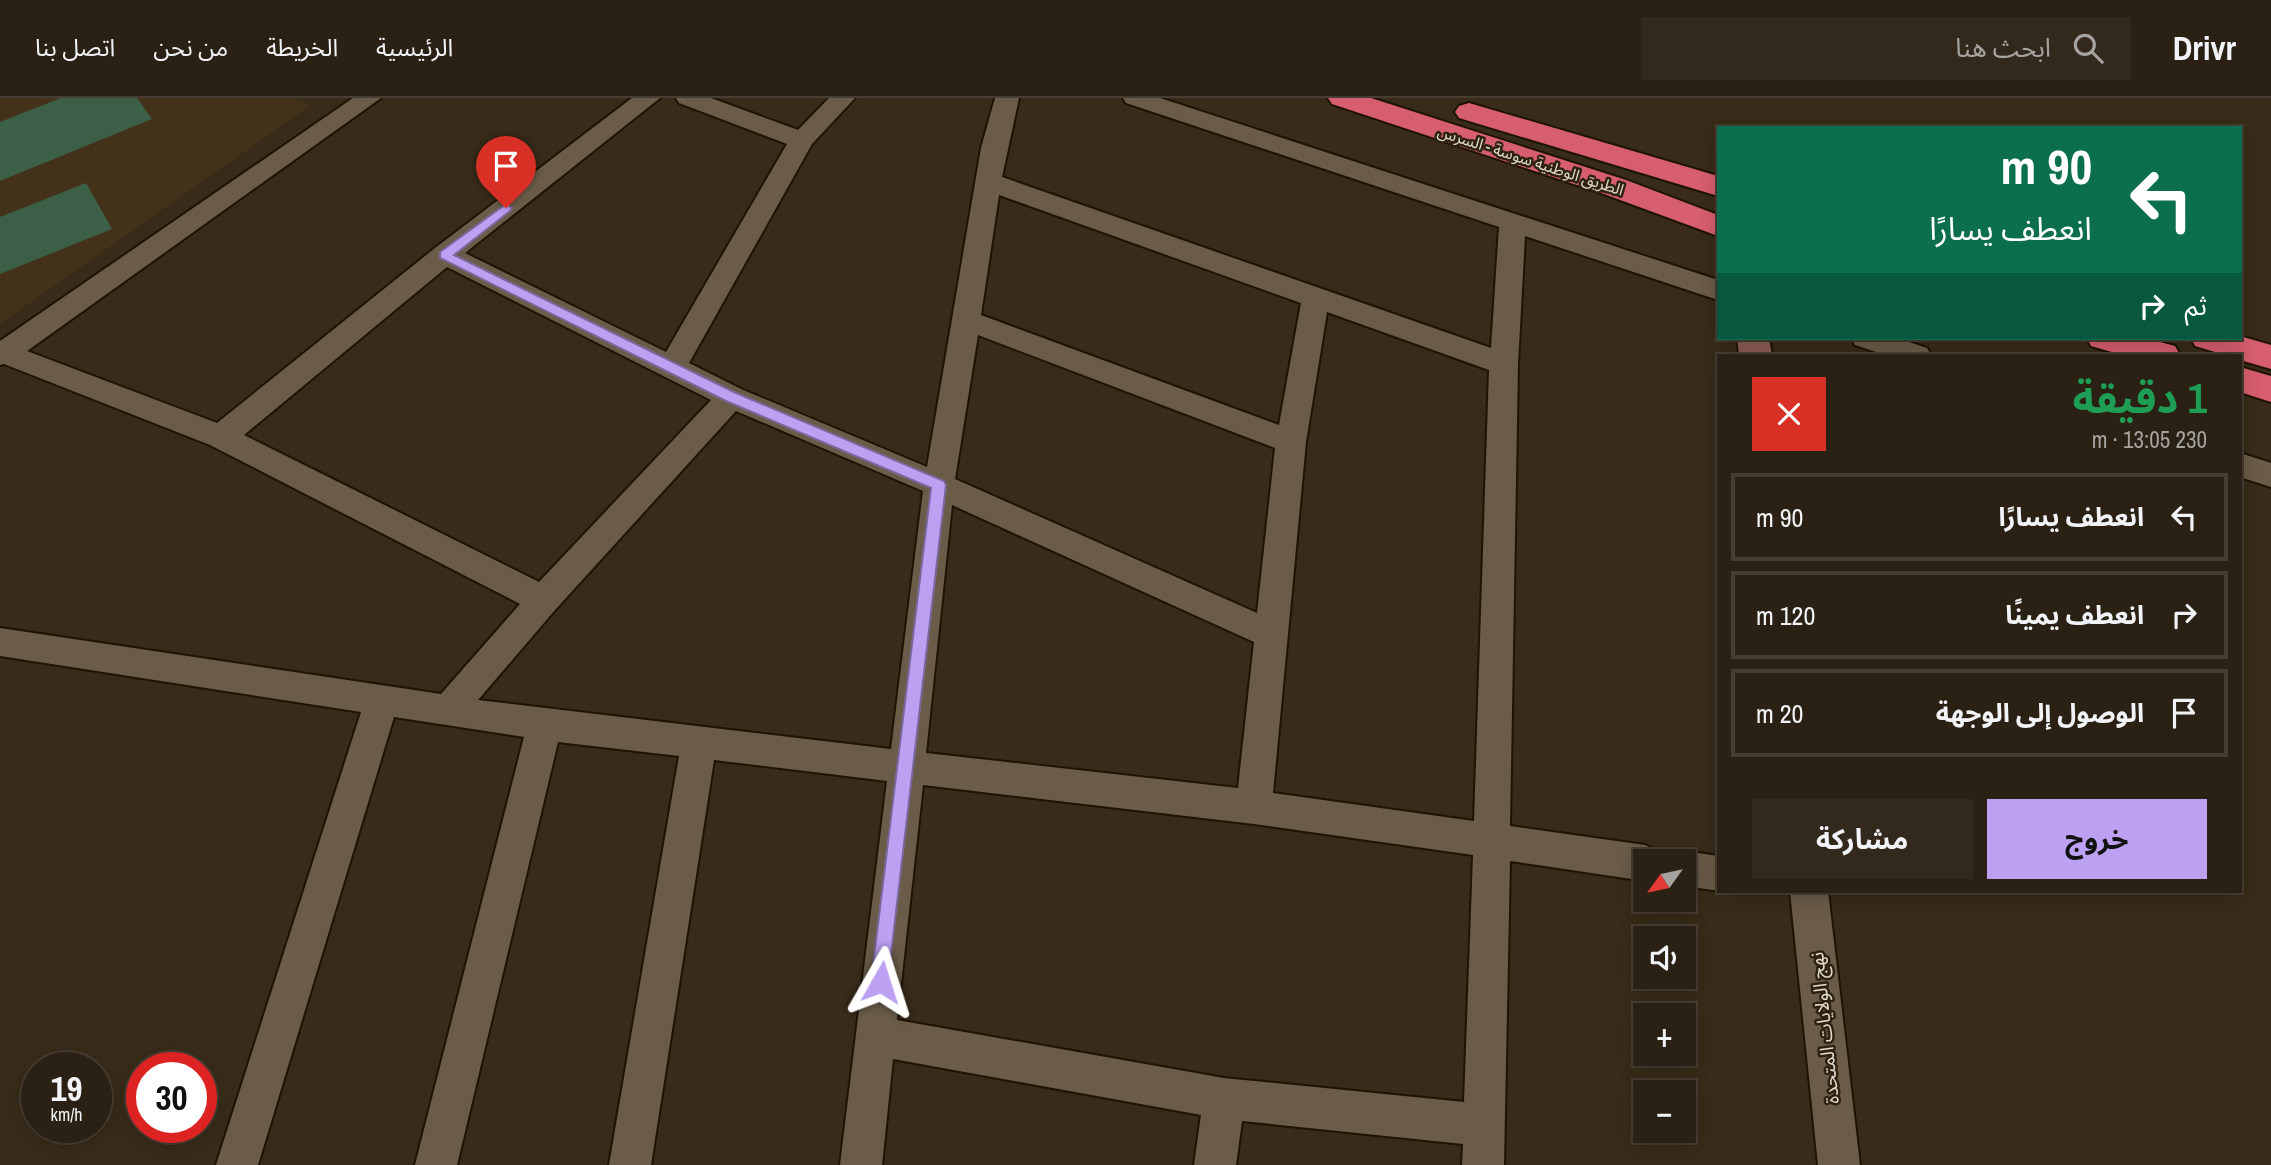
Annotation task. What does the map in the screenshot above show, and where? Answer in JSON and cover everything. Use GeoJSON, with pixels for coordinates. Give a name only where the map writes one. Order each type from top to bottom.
{"type":"FeatureCollection","features":[{"type":"Feature","properties":{"kind":"highway","name":"الطريق الوطنية سوسة - السرس"},"geometry":{"type":"LineString","coordinates":[[1342,98],[1615,187],[1717,224]]}},
{"type":"Feature","properties":{"kind":"highway","name":"الطريق الوطنية سوسة - السرس"},"geometry":{"type":"LineString","coordinates":[[1422,98],[1717,186]]}},
{"type":"Feature","properties":{"kind":"highway"},"geometry":{"type":"LineString","coordinates":[[2110,340],[2159,354]]}},
{"type":"Feature","properties":{"kind":"highway"},"geometry":{"type":"LineString","coordinates":[[2213,340],[2271,358]]}},
{"type":"Feature","properties":{"kind":"highway"},"geometry":{"type":"LineString","coordinates":[[2242,380],[2271,388]]}},
{"type":"Feature","properties":{"kind":"street"},"geometry":{"type":"LineString","coordinates":[[2,354],[369,98]]}},
{"type":"Feature","properties":{"kind":"street"},"geometry":{"type":"LineString","coordinates":[[221,437],[444,255],[648,98]]}},
{"type":"Feature","properties":{"kind":"street"},"geometry":{"type":"LineString","coordinates":[[688,98],[802,140]]}},
{"type":"Feature","properties":{"kind":"street"},"geometry":{"type":"LineString","coordinates":[[672,367],[698,328],[802,140],[843,98]]}},
{"type":"Feature","properties":{"kind":"street"},"geometry":{"type":"LineString","coordinates":[[861,1165],[939,485],[994,148],[1007,98]]}},
{"type":"Feature","properties":{"kind":"street"},"geometry":{"type":"LineString","coordinates":[[1135,98],[1717,290]]}},
{"type":"Feature","properties":{"kind":"street"},"geometry":{"type":"LineString","coordinates":[[990,182],[1504,364]]}},
{"type":"Feature","properties":{"kind":"street"},"geometry":{"type":"LineString","coordinates":[[1483,1165],[1504,364],[1513,222]]}},
{"type":"Feature","properties":{"kind":"street"},"geometry":{"type":"LineString","coordinates":[[444,255],[731,397],[939,485],[1272,634]]}},
{"type":"Feature","properties":{"kind":"street"},"geometry":{"type":"LineString","coordinates":[[1254,807],[1291,442],[1316,298]]}},
{"type":"Feature","properties":{"kind":"street"},"geometry":{"type":"LineString","coordinates":[[966,320],[1291,442]]}},
{"type":"Feature","properties":{"kind":"street"},"geometry":{"type":"LineString","coordinates":[[1871,340],[1914,354]]}},
{"type":"Feature","properties":{"kind":"street"},"geometry":{"type":"LineString","coordinates":[[2,354],[221,437],[543,600]]}},
{"type":"Feature","properties":{"kind":"street"},"geometry":{"type":"LineString","coordinates":[[449,709],[543,600],[731,397]]}},
{"type":"Feature","properties":{"kind":"street"},"geometry":{"type":"LineString","coordinates":[[2242,466],[2271,475]]}},
{"type":"Feature","properties":{"kind":"street"},"geometry":{"type":"LineString","coordinates":[[0,642],[545,725],[1254,807],[1633,861]]}},
{"type":"Feature","properties":{"kind":"street"},"geometry":{"type":"LineString","coordinates":[[237,1165],[381,702]]}},
{"type":"Feature","properties":{"kind":"street"},"geometry":{"type":"LineString","coordinates":[[436,1165],[545,725]]}},
{"type":"Feature","properties":{"kind":"street"},"geometry":{"type":"LineString","coordinates":[[630,1165],[699,743]]}},
{"type":"Feature","properties":{"kind":"street"},"geometry":{"type":"LineString","coordinates":[[1696,871],[1717,874]]}},
{"type":"Feature","properties":{"kind":"street","name":"نهج الولايات المتحدة"},"geometry":{"type":"LineString","coordinates":[[1809,893],[1839,1165]]}},
{"type":"Feature","properties":{"kind":"street"},"geometry":{"type":"LineString","coordinates":[[875,1036],[1224,1099],[1484,1125]]}},
{"type":"Feature","properties":{"kind":"street"},"geometry":{"type":"LineString","coordinates":[[1215,1165],[1224,1099]]}},
{"type":"Feature","properties":{"kind":"shaded area"},"geometry":{"type":"Polygon","coordinates":[[[0,98],[293,98],[311,105],[0,324],[0,98]]]}},
{"type":"Feature","properties":{"kind":"green space"},"geometry":{"type":"Polygon","coordinates":[[[61,98],[137,98],[152,119],[0,181],[0,122],[61,98]]]}},
{"type":"Feature","properties":{"kind":"green space"},"geometry":{"type":"Polygon","coordinates":[[[86,183],[112,229],[0,274],[0,217],[86,183]]]}},
{"type":"Feature","properties":{"kind":"route"},"geometry":{"type":"LineString","coordinates":[[506,208],[444,255],[731,397],[939,485],[881,982]]}}]}
